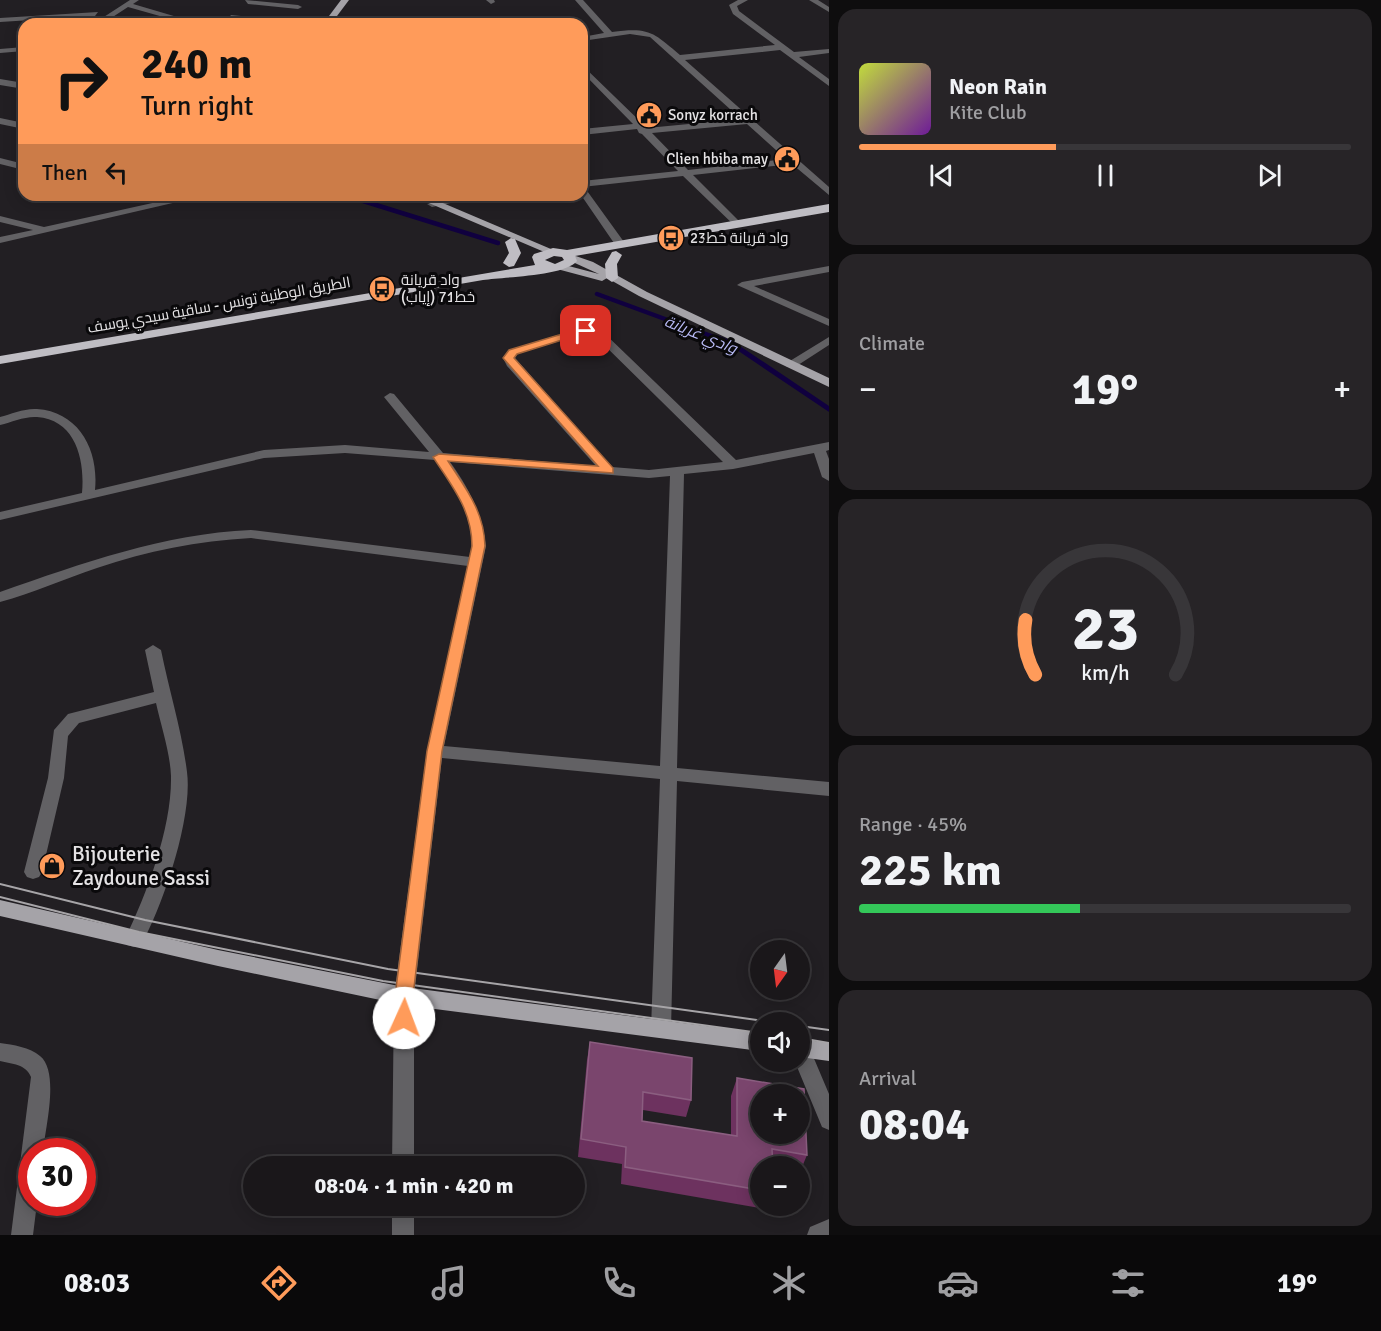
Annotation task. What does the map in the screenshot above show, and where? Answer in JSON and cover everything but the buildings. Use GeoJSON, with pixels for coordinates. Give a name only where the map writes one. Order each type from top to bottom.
{"type":"FeatureCollection","features":[{"type":"Feature","properties":{"kind":"highway","name":"الطريق الوطنية تونس - ساقية سيدي يوسف"},"geometry":{"type":"LineString","coordinates":[[0,360],[483,276],[736,224],[829,208]]}},
{"type":"Feature","properties":{"kind":"highway","name":"الطريق الوطنية تونس - ساقية سيدي يوسف"},"geometry":{"type":"LineString","coordinates":[[562,260],[585,261],[618,249],[829,215]]}},
{"type":"Feature","properties":{"kind":"highway"},"geometry":{"type":"LineString","coordinates":[[509,263],[515,253],[511,242]]}},
{"type":"Feature","properties":{"kind":"highway"},"geometry":{"type":"LineString","coordinates":[[617,281],[611,264],[618,249]]}},
{"type":"Feature","properties":{"kind":"highway","name":"الطريق الوطنية تونس - ساقية سيدي يوسف"},"geometry":{"type":"LineString","coordinates":[[0,353],[538,256]]}},
{"type":"Feature","properties":{"kind":"highway"},"geometry":{"type":"LineString","coordinates":[[538,256],[539,262],[562,260]]}},
{"type":"Feature","properties":{"kind":"main road"},"geometry":{"type":"LineString","coordinates":[[332,18],[345,0]]}},
{"type":"Feature","properties":{"kind":"main road"},"geometry":{"type":"LineString","coordinates":[[426,201],[562,260],[617,281],[829,383]]}},
{"type":"Feature","properties":{"kind":"main road"},"geometry":{"type":"LineString","coordinates":[[483,225],[538,256]]}},
{"type":"Feature","properties":{"kind":"main road"},"geometry":{"type":"LineString","coordinates":[[585,261],[617,281]]}},
{"type":"Feature","properties":{"kind":"main road"},"geometry":{"type":"LineString","coordinates":[[0,908],[404,996],[750,1041]]}},
{"type":"Feature","properties":{"kind":"main road"},"geometry":{"type":"LineString","coordinates":[[810,1049],[829,1052]]}},
{"type":"Feature","properties":{"kind":"street"},"geometry":{"type":"LineString","coordinates":[[288,18],[304,0]]}},
{"type":"Feature","properties":{"kind":"street"},"geometry":{"type":"LineString","coordinates":[[579,0],[610,35]]}},
{"type":"Feature","properties":{"kind":"street"},"geometry":{"type":"LineString","coordinates":[[744,0],[733,5],[736,12],[829,83]]}},
{"type":"Feature","properties":{"kind":"street"},"geometry":{"type":"LineString","coordinates":[[813,0],[829,10]]}},
{"type":"Feature","properties":{"kind":"street"},"geometry":{"type":"LineString","coordinates":[[229,18],[249,1],[298,7]]}},
{"type":"Feature","properties":{"kind":"street"},"geometry":{"type":"LineString","coordinates":[[106,18],[131,2],[179,18]]}},
{"type":"Feature","properties":{"kind":"street"},"geometry":{"type":"LineString","coordinates":[[21,18],[93,11],[95,18]]}},
{"type":"Feature","properties":{"kind":"street"},"geometry":{"type":"LineString","coordinates":[[0,20],[18,18]]}},
{"type":"Feature","properties":{"kind":"street"},"geometry":{"type":"LineString","coordinates":[[588,38],[647,33],[829,192]]}},
{"type":"Feature","properties":{"kind":"street"},"geometry":{"type":"LineString","coordinates":[[677,58],[782,47]]}},
{"type":"Feature","properties":{"kind":"street"},"geometry":{"type":"LineString","coordinates":[[0,51],[18,50]]}},
{"type":"Feature","properties":{"kind":"street"},"geometry":{"type":"LineString","coordinates":[[791,55],[829,51]]}},
{"type":"Feature","properties":{"kind":"street"},"geometry":{"type":"LineString","coordinates":[[588,73],[640,128],[687,171],[736,224]]}},
{"type":"Feature","properties":{"kind":"street"},"geometry":{"type":"LineString","coordinates":[[0,82],[18,85]]}},
{"type":"Feature","properties":{"kind":"street"},"geometry":{"type":"LineString","coordinates":[[12,84],[18,82]]}},
{"type":"Feature","properties":{"kind":"street"},"geometry":{"type":"LineString","coordinates":[[0,114],[18,117]]}},
{"type":"Feature","properties":{"kind":"street"},"geometry":{"type":"LineString","coordinates":[[0,121],[18,125]]}},
{"type":"Feature","properties":{"kind":"street"},"geometry":{"type":"LineString","coordinates":[[588,132],[747,121]]}},
{"type":"Feature","properties":{"kind":"street"},"geometry":{"type":"LineString","coordinates":[[0,161],[18,166]]}},
{"type":"Feature","properties":{"kind":"street"},"geometry":{"type":"LineString","coordinates":[[588,183],[794,161]]}},
{"type":"Feature","properties":{"kind":"street"},"geometry":{"type":"LineString","coordinates":[[588,200],[618,249]]}},
{"type":"Feature","properties":{"kind":"street"},"geometry":{"type":"LineString","coordinates":[[0,240],[172,201]]}},
{"type":"Feature","properties":{"kind":"street"},"geometry":{"type":"LineString","coordinates":[[432,204],[448,201]]}},
{"type":"Feature","properties":{"kind":"street"},"geometry":{"type":"LineString","coordinates":[[0,219],[45,230]]}},
{"type":"Feature","properties":{"kind":"street"},"geometry":{"type":"LineString","coordinates":[[829,269],[742,285],[829,323]]}},
{"type":"Feature","properties":{"kind":"street"},"geometry":{"type":"LineString","coordinates":[[608,471],[511,363],[508,358],[513,352],[578,332],[598,333],[733,465]]}},
{"type":"Feature","properties":{"kind":"street"},"geometry":{"type":"LineString","coordinates":[[791,364],[829,340]]}},
{"type":"Feature","properties":{"kind":"street"},"geometry":{"type":"LineString","coordinates":[[390,397],[439,457],[472,506],[478,527],[475,562],[435,751],[404,996],[403,1156]]}},
{"type":"Feature","properties":{"kind":"street"},"geometry":{"type":"LineString","coordinates":[[0,421],[34,413],[63,420],[78,434],[88,452],[91,479],[88,495]]}},
{"type":"Feature","properties":{"kind":"street"},"geometry":{"type":"LineString","coordinates":[[0,516],[264,454],[345,449],[608,471],[677,473],[733,465],[824,447],[829,477]]}},
{"type":"Feature","properties":{"kind":"street"},"geometry":{"type":"LineString","coordinates":[[661,1029],[674,499],[677,473]]}},
{"type":"Feature","properties":{"kind":"street"},"geometry":{"type":"LineString","coordinates":[[0,597],[135,551],[172,542],[230,534],[252,534],[475,562]]}},
{"type":"Feature","properties":{"kind":"street"},"geometry":{"type":"LineString","coordinates":[[134,939],[145,920],[171,838],[178,798],[179,773],[153,650]]}},
{"type":"Feature","properties":{"kind":"street"},"geometry":{"type":"LineString","coordinates":[[33,872],[48,821],[56,778],[58,741],[63,728],[74,718],[162,696]]}},
{"type":"Feature","properties":{"kind":"street"},"geometry":{"type":"LineString","coordinates":[[435,751],[829,789]]}},
{"type":"Feature","properties":{"kind":"street"},"geometry":{"type":"LineString","coordinates":[[0,1052],[34,1061],[40,1068],[34,1138]]}},
{"type":"Feature","properties":{"kind":"street"},"geometry":{"type":"LineString","coordinates":[[810,1072],[829,1120]]}},
{"type":"Feature","properties":{"kind":"street"},"geometry":{"type":"LineString","coordinates":[[22,1235],[24,1216]]}},
{"type":"Feature","properties":{"kind":"street"},"geometry":{"type":"LineString","coordinates":[[403,1216],[403,1235]]}},
{"type":"Feature","properties":{"kind":"street"},"geometry":{"type":"LineString","coordinates":[[818,1235],[829,1230]]}},
{"type":"Feature","properties":{"kind":"waterway","name":"وادي غريانة"},"geometry":{"type":"LineString","coordinates":[[363,201],[498,243]]}},
{"type":"Feature","properties":{"kind":"waterway","name":"وادي غريانة"},"geometry":{"type":"LineString","coordinates":[[597,294],[722,340]]}},
{"type":"Feature","properties":{"kind":"waterway","name":"وادي غريانة"},"geometry":{"type":"LineString","coordinates":[[718,338],[731,343],[829,409]]}},
{"type":"Feature","properties":{"kind":"tram line"},"geometry":{"type":"LineString","coordinates":[[0,884],[145,920],[388,969],[750,1019]]}},
{"type":"Feature","properties":{"kind":"tram line"},"geometry":{"type":"LineString","coordinates":[[0,897],[139,932],[383,981],[750,1032]]}},
{"type":"Feature","properties":{"kind":"tram line"},"geometry":{"type":"LineString","coordinates":[[810,1027],[829,1030]]}},
{"type":"Feature","properties":{"kind":"tram line"},"geometry":{"type":"LineString","coordinates":[[810,1040],[829,1043]]}},
{"type":"Feature","properties":{"kind":"place","name":"Sonyz korrach"},"geometry":{"type":"Point","coordinates":[649,115]}},
{"type":"Feature","properties":{"kind":"place","name":"Clien hbiba may"},"geometry":{"type":"Point","coordinates":[787,159]}},
{"type":"Feature","properties":{"kind":"place","name":"واد قريانة خط23"},"geometry":{"type":"Point","coordinates":[671,238]}},
{"type":"Feature","properties":{"kind":"place","name":"واد قريانة خط71 (إياب)"},"geometry":{"type":"Point","coordinates":[382,289]}},
{"type":"Feature","properties":{"kind":"place","name":"Bijouterie Zaydoune Sassi"},"geometry":{"type":"Point","coordinates":[52,866]}},
{"type":"Feature","properties":{"kind":"route"},"geometry":{"type":"LineString","coordinates":[[404,1018],[404,996],[435,751],[478,546],[478,527],[472,506],[439,457],[608,471],[508,358],[513,352],[586,331]]}}]}
